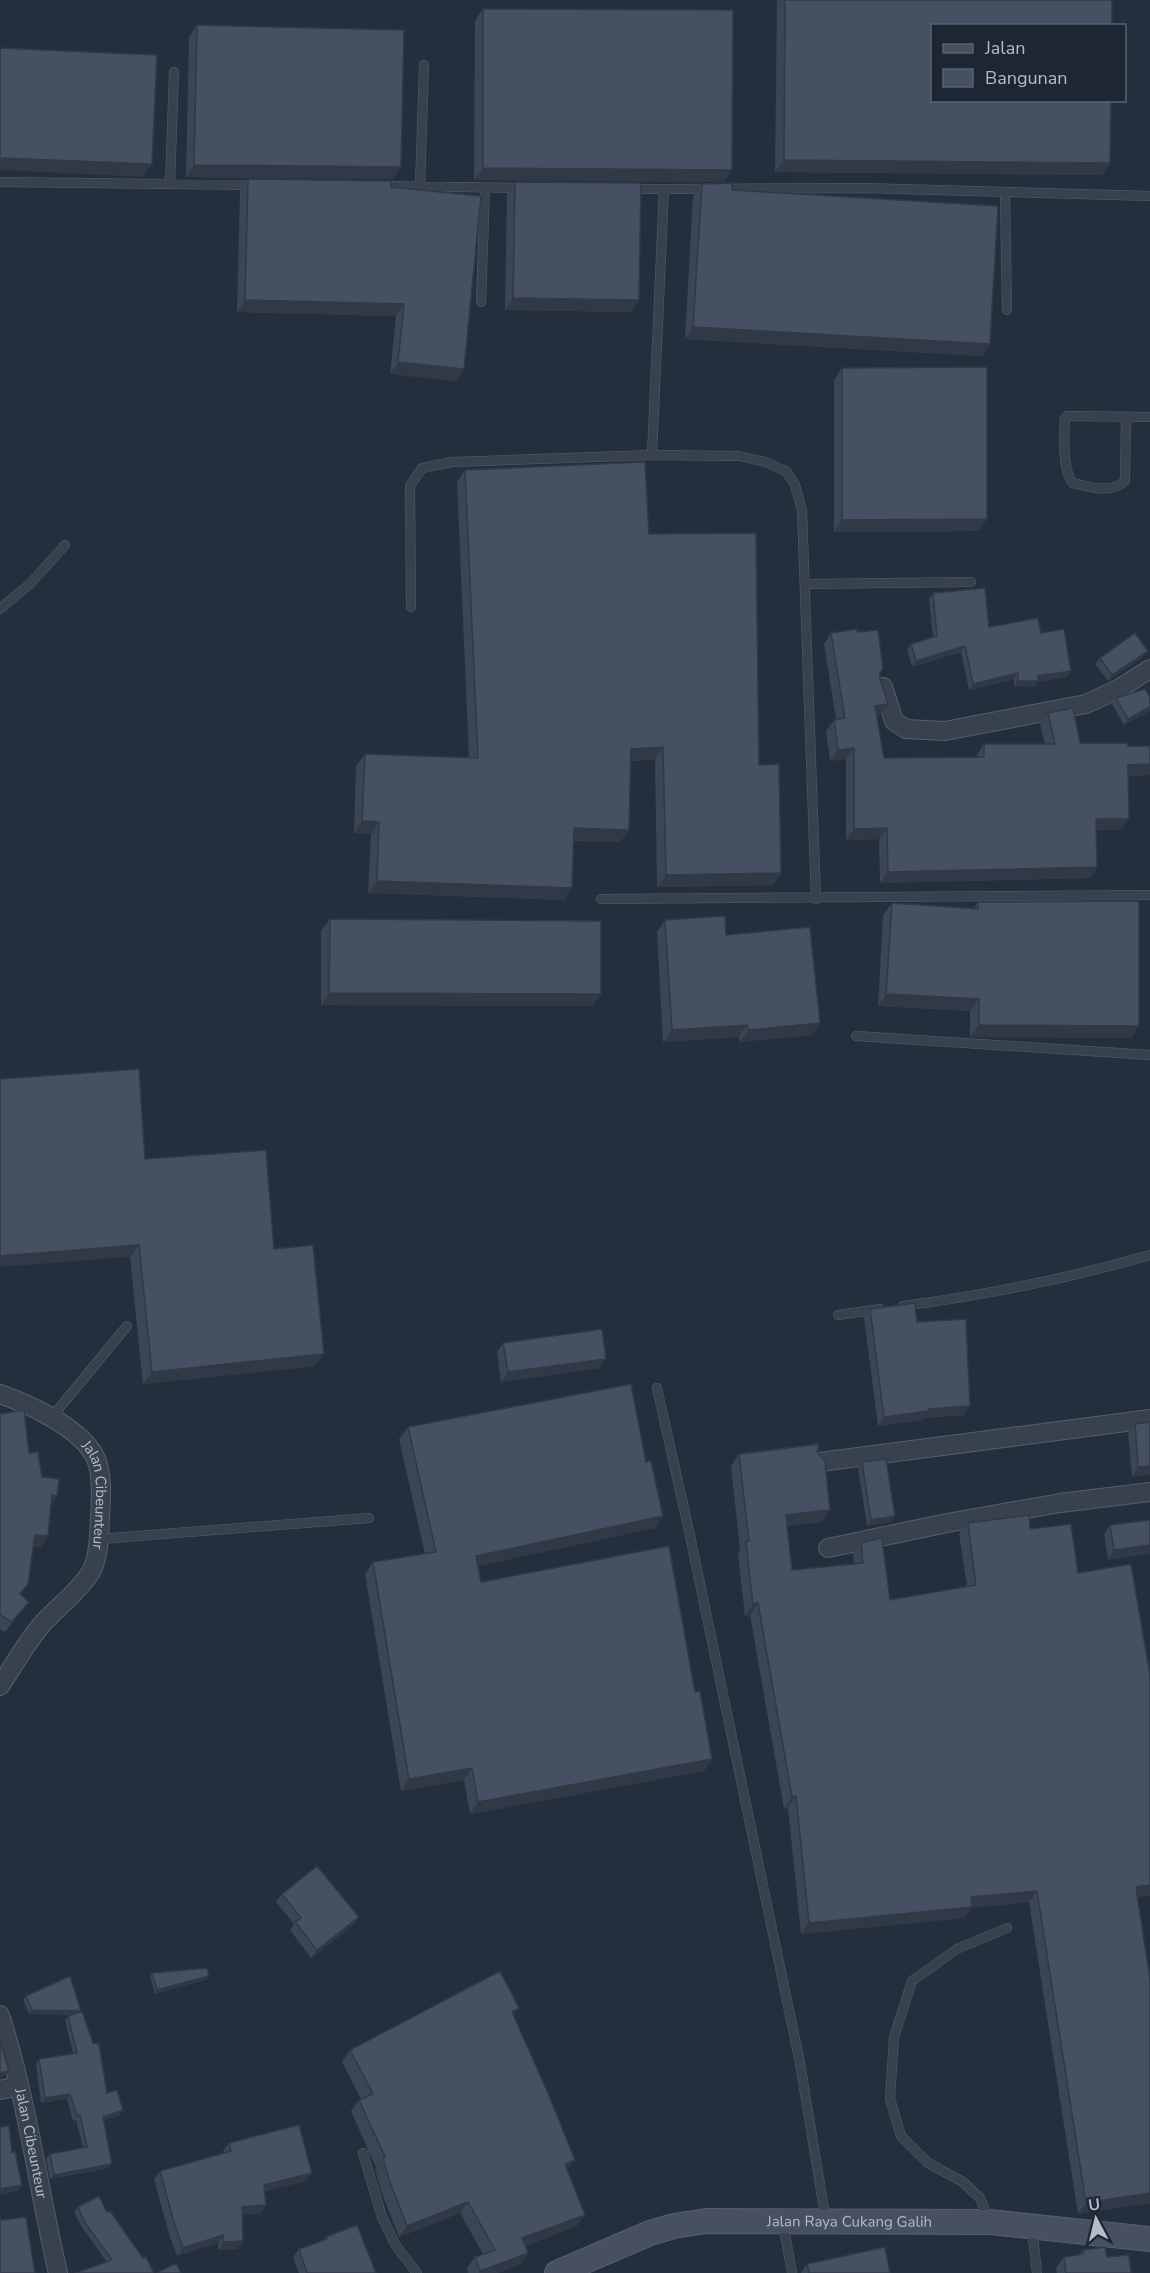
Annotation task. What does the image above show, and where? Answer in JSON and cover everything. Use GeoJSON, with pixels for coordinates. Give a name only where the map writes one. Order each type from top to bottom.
{"type":"FeatureCollection","features":[{"type":"Feature","properties":{"kind":"main road","name":"Jalan Raya Cukang Galih"},"geometry":{"type":"LineString","coordinates":[[557,2273],[650,2233],[674,2226],[733,2220],[990,2222],[1150,2239]]}},
{"type":"Feature","properties":{"kind":"street"},"geometry":{"type":"LineString","coordinates":[[883,687],[894,721],[906,729],[945,731],[1086,704],[1150,669]]}},
{"type":"Feature","properties":{"kind":"street","name":"Jalan Cibeunteur"},"geometry":{"type":"LineString","coordinates":[[0,1394],[22,1402],[51,1418],[89,1446],[98,1462],[101,1498],[99,1539],[91,1571],[42,1624],[0,1686]]}},
{"type":"Feature","properties":{"kind":"street"},"geometry":{"type":"LineString","coordinates":[[820,1462],[1150,1419]]}},
{"type":"Feature","properties":{"kind":"street"},"geometry":{"type":"LineString","coordinates":[[828,1548],[947,1523],[1060,1503],[1150,1492]]}},
{"type":"Feature","properties":{"kind":"street","name":"Jalan Cibeunteur"},"geometry":{"type":"LineString","coordinates":[[0,2015],[19,2085],[58,2273]]}},
{"type":"Feature","properties":{"kind":"street"},"geometry":{"type":"LineString","coordinates":[[0,2090],[19,2085]]}},
{"type":"Feature","properties":{"kind":"lane"},"geometry":{"type":"LineString","coordinates":[[420,187],[424,65]]}},
{"type":"Feature","properties":{"kind":"lane"},"geometry":{"type":"LineString","coordinates":[[170,184],[174,72]]}},
{"type":"Feature","properties":{"kind":"lane"},"geometry":{"type":"LineString","coordinates":[[0,182],[265,185]]}},
{"type":"Feature","properties":{"kind":"lane"},"geometry":{"type":"LineString","coordinates":[[372,186],[529,188]]}},
{"type":"Feature","properties":{"kind":"lane"},"geometry":{"type":"LineString","coordinates":[[481,302],[485,188]]}},
{"type":"Feature","properties":{"kind":"lane"},"geometry":{"type":"LineString","coordinates":[[618,189],[863,188],[1150,196]]}},
{"type":"Feature","properties":{"kind":"lane"},"geometry":{"type":"LineString","coordinates":[[652,455],[664,189]]}},
{"type":"Feature","properties":{"kind":"lane"},"geometry":{"type":"LineString","coordinates":[[1005,193],[1007,310]]}},
{"type":"Feature","properties":{"kind":"lane"},"geometry":{"type":"LineString","coordinates":[[1126,417],[1125,481],[1121,485],[1108,488],[1073,483],[1068,478],[1066,467],[1065,418],[1067,416],[1150,417]]}},
{"type":"Feature","properties":{"kind":"lane"},"geometry":{"type":"LineString","coordinates":[[411,607],[410,486],[422,468],[452,462],[652,455],[740,456],[765,462],[786,471],[795,485],[802,510],[816,899]]}},
{"type":"Feature","properties":{"kind":"lane"},"geometry":{"type":"LineString","coordinates":[[0,609],[31,583],[65,545]]}},
{"type":"Feature","properties":{"kind":"lane"},"geometry":{"type":"LineString","coordinates":[[806,584],[970,582]]}},
{"type":"Feature","properties":{"kind":"lane"},"geometry":{"type":"LineString","coordinates":[[601,899],[1150,895]]}},
{"type":"Feature","properties":{"kind":"lane"},"geometry":{"type":"LineString","coordinates":[[856,1036],[1150,1055]]}},
{"type":"Feature","properties":{"kind":"lane"},"geometry":{"type":"LineString","coordinates":[[897,1307],[955,1299],[1150,1255]]}},
{"type":"Feature","properties":{"kind":"lane"},"geometry":{"type":"LineString","coordinates":[[838,1315],[885,1309]]}},
{"type":"Feature","properties":{"kind":"lane"},"geometry":{"type":"LineString","coordinates":[[51,1418],[127,1326]]}},
{"type":"Feature","properties":{"kind":"lane"},"geometry":{"type":"LineString","coordinates":[[657,1388],[800,2063],[826,2222]]}},
{"type":"Feature","properties":{"kind":"lane"},"geometry":{"type":"LineString","coordinates":[[99,1539],[369,1518]]}},
{"type":"Feature","properties":{"kind":"lane"},"geometry":{"type":"LineString","coordinates":[[990,2222],[980,2198],[963,2182],[928,2163],[901,2136],[890,2099],[894,2037],[912,1981],[957,1949],[1007,1928]]}},
{"type":"Feature","properties":{"kind":"lane"},"geometry":{"type":"LineString","coordinates":[[363,2152],[382,2217],[396,2246],[417,2273]]}},
{"type":"Feature","properties":{"kind":"lane"},"geometry":{"type":"LineString","coordinates":[[782,2221],[792,2273]]}},
{"type":"Feature","properties":{"kind":"lane"},"geometry":{"type":"LineString","coordinates":[[1031,2226],[1037,2273]]}},
{"type":"Feature","properties":{"kind":"building"},"geometry":{"type":"Polygon","coordinates":[[[785,0],[1112,0],[1112,24],[931,24],[931,102],[1111,102],[1110,163],[784,160],[785,0]]]}},
{"type":"Feature","properties":{"kind":"building"},"geometry":{"type":"Polygon","coordinates":[[[483,9],[733,10],[732,170],[483,168],[483,9]]]}},
{"type":"Feature","properties":{"kind":"building"},"geometry":{"type":"Polygon","coordinates":[[[197,25],[404,30],[401,167],[194,165],[197,25]]]}},
{"type":"Feature","properties":{"kind":"building"},"geometry":{"type":"Polygon","coordinates":[[[0,48],[157,55],[152,164],[0,158],[0,48]]]}},
{"type":"Feature","properties":{"kind":"building"},"geometry":{"type":"Polygon","coordinates":[[[248,179],[391,181],[391,187],[481,196],[464,369],[398,362],[404,304],[245,300],[248,179]]]}},
{"type":"Feature","properties":{"kind":"building"},"geometry":{"type":"Polygon","coordinates":[[[515,182],[641,183],[639,300],[513,298],[515,182]]]}},
{"type":"Feature","properties":{"kind":"building"},"geometry":{"type":"Polygon","coordinates":[[[732,183],[732,190],[998,206],[990,344],[693,327],[702,184],[732,183]]]}},
{"type":"Feature","properties":{"kind":"building"},"geometry":{"type":"Polygon","coordinates":[[[987,367],[987,519],[842,520],[842,368],[987,367]]]}},
{"type":"Feature","properties":{"kind":"building"},"geometry":{"type":"Polygon","coordinates":[[[645,462],[649,534],[756,533],[759,765],[779,764],[781,873],[666,875],[663,747],[631,749],[629,830],[574,828],[572,888],[377,881],[379,822],[362,821],[365,754],[478,758],[465,470],[645,462]]]}},
{"type":"Feature","properties":{"kind":"building"},"geometry":{"type":"Polygon","coordinates":[[[985,588],[989,627],[1038,618],[1041,633],[1064,629],[1071,671],[1038,676],[1038,681],[1018,681],[1018,673],[973,684],[965,646],[916,661],[911,644],[937,636],[933,593],[985,588]]]}},
{"type":"Feature","properties":{"kind":"building"},"geometry":{"type":"Polygon","coordinates":[[[857,629],[857,632],[878,630],[883,668],[880,679],[888,704],[875,706],[884,758],[984,757],[984,744],[1055,744],[1048,713],[1073,708],[1080,743],[1128,743],[1128,746],[1150,746],[1150,764],[1128,765],[1129,819],[1096,819],[1097,867],[888,872],[887,828],[854,829],[854,748],[838,750],[834,720],[845,718],[831,633],[857,629]]]}},
{"type":"Feature","properties":{"kind":"building"},"geometry":{"type":"Polygon","coordinates":[[[1135,633],[1148,651],[1112,675],[1100,658],[1135,633]]]}},
{"type":"Feature","properties":{"kind":"building"},"geometry":{"type":"Polygon","coordinates":[[[1145,689],[1150,697],[1150,707],[1128,719],[1116,698],[1145,689]]]}},
{"type":"Feature","properties":{"kind":"building"},"geometry":{"type":"Polygon","coordinates":[[[1139,901],[1139,1026],[979,1025],[979,999],[886,994],[892,903],[978,909],[978,902],[1139,901]]]}},
{"type":"Feature","properties":{"kind":"building"},"geometry":{"type":"Polygon","coordinates":[[[725,916],[726,935],[810,927],[820,1023],[748,1030],[747,1025],[672,1030],[665,920],[725,916]]]}},
{"type":"Feature","properties":{"kind":"building"},"geometry":{"type":"Polygon","coordinates":[[[330,919],[601,921],[601,994],[329,993],[330,919]]]}},
{"type":"Feature","properties":{"kind":"building"},"geometry":{"type":"Polygon","coordinates":[[[139,1069],[145,1159],[266,1150],[274,1249],[313,1245],[324,1354],[152,1372],[139,1245],[0,1256],[0,1079],[139,1069]]]}},
{"type":"Feature","properties":{"kind":"building"},"geometry":{"type":"Polygon","coordinates":[[[915,1303],[917,1322],[966,1319],[970,1406],[929,1409],[929,1411],[884,1417],[870,1309],[915,1303]]]}},
{"type":"Feature","properties":{"kind":"building"},"geometry":{"type":"Polygon","coordinates":[[[602,1329],[606,1359],[508,1372],[503,1343],[602,1329]]]}},
{"type":"Feature","properties":{"kind":"building"},"geometry":{"type":"Polygon","coordinates":[[[631,1384],[646,1462],[651,1461],[663,1516],[476,1556],[481,1582],[669,1546],[695,1692],[700,1691],[712,1759],[478,1802],[472,1768],[409,1779],[373,1562],[436,1552],[408,1427],[631,1384]]]}},
{"type":"Feature","properties":{"kind":"building"},"geometry":{"type":"Polygon","coordinates":[[[24,1410],[29,1453],[38,1452],[42,1477],[59,1479],[57,1496],[52,1495],[48,1536],[35,1535],[28,1584],[20,1594],[29,1602],[12,1622],[0,1615],[0,1414],[24,1410]]]}},
{"type":"Feature","properties":{"kind":"building"},"geometry":{"type":"Polygon","coordinates":[[[1150,1422],[1150,1466],[1138,1467],[1135,1424],[1150,1422]]]}},
{"type":"Feature","properties":{"kind":"building"},"geometry":{"type":"Polygon","coordinates":[[[819,1444],[817,1452],[825,1461],[830,1510],[786,1515],[792,1570],[863,1563],[861,1543],[882,1538],[890,1600],[976,1585],[968,1523],[1029,1515],[1030,1529],[1071,1524],[1078,1573],[1131,1564],[1150,1675],[1150,1885],[1136,1887],[1150,1979],[1150,2193],[1086,2203],[1037,1891],[971,1897],[972,1907],[809,1923],[796,1796],[792,1797],[758,1603],[753,1604],[746,1542],[749,1541],[739,1454],[819,1444]]]}},
{"type":"Feature","properties":{"kind":"building"},"geometry":{"type":"Polygon","coordinates":[[[886,1459],[895,1516],[871,1520],[862,1462],[886,1459]]]}},
{"type":"Feature","properties":{"kind":"building"},"geometry":{"type":"Polygon","coordinates":[[[1150,1520],[1150,1545],[1114,1550],[1110,1525],[1150,1520]]]}},
{"type":"Feature","properties":{"kind":"building"},"geometry":{"type":"Polygon","coordinates":[[[317,1866],[359,1917],[317,1950],[295,1922],[301,1918],[282,1894],[317,1866]]]}},
{"type":"Feature","properties":{"kind":"building"},"geometry":{"type":"Polygon","coordinates":[[[207,1968],[209,1976],[157,1990],[152,1973],[207,1968]]]}},
{"type":"Feature","properties":{"kind":"building"},"geometry":{"type":"Polygon","coordinates":[[[500,1971],[519,2008],[512,2012],[575,2160],[565,2164],[585,2215],[522,2238],[528,2253],[480,2271],[475,2257],[495,2250],[468,2202],[407,2226],[390,2182],[383,2158],[385,2157],[359,2100],[373,2094],[350,2050],[500,1971]]]}},
{"type":"Feature","properties":{"kind":"building"},"geometry":{"type":"Polygon","coordinates":[[[70,1976],[81,2011],[32,2010],[26,1996],[70,1976]]]}},
{"type":"Feature","properties":{"kind":"building"},"geometry":{"type":"Polygon","coordinates":[[[82,2011],[93,2043],[99,2044],[107,2093],[117,2090],[123,2110],[103,2117],[112,2164],[54,2175],[50,2154],[87,2147],[80,2115],[77,2116],[70,2094],[45,2098],[39,2059],[77,2053],[68,2016],[82,2011]]]}},
{"type":"Feature","properties":{"kind":"building"},"geometry":{"type":"Polygon","coordinates":[[[0,2040],[9,2071],[0,2073],[0,2040]]]}},
{"type":"Feature","properties":{"kind":"building"},"geometry":{"type":"Polygon","coordinates":[[[299,2125],[312,2173],[264,2185],[266,2205],[242,2207],[243,2241],[224,2242],[223,2235],[183,2248],[160,2171],[231,2151],[229,2143],[299,2125]]]}},
{"type":"Feature","properties":{"kind":"building"},"geometry":{"type":"Polygon","coordinates":[[[9,2126],[12,2152],[15,2151],[22,2185],[0,2189],[0,2127],[9,2126]]]}},
{"type":"Feature","properties":{"kind":"building"},"geometry":{"type":"Polygon","coordinates":[[[99,2196],[107,2212],[110,2211],[143,2258],[146,2257],[154,2273],[75,2273],[112,2260],[85,2223],[78,2207],[99,2196]]]}},
{"type":"Feature","properties":{"kind":"building"},"geometry":{"type":"Polygon","coordinates":[[[0,2217],[1,2220],[26,2217],[35,2273],[0,2273],[0,2217]]]}},
{"type":"Feature","properties":{"kind":"building"},"geometry":{"type":"Polygon","coordinates":[[[357,2225],[376,2273],[307,2273],[299,2249],[357,2225]]]}},
{"type":"Feature","properties":{"kind":"building"},"geometry":{"type":"Polygon","coordinates":[[[885,2247],[890,2273],[809,2273],[807,2264],[885,2247]]]}},
{"type":"Feature","properties":{"kind":"building"},"geometry":{"type":"Polygon","coordinates":[[[1105,2247],[1107,2257],[1129,2255],[1131,2273],[1066,2273],[1064,2257],[1084,2254],[1083,2250],[1105,2247]]]}},
{"type":"Feature","properties":{"kind":"building"},"geometry":{"type":"Polygon","coordinates":[[[176,2263],[181,2273],[157,2273],[176,2263]]]}}]}
